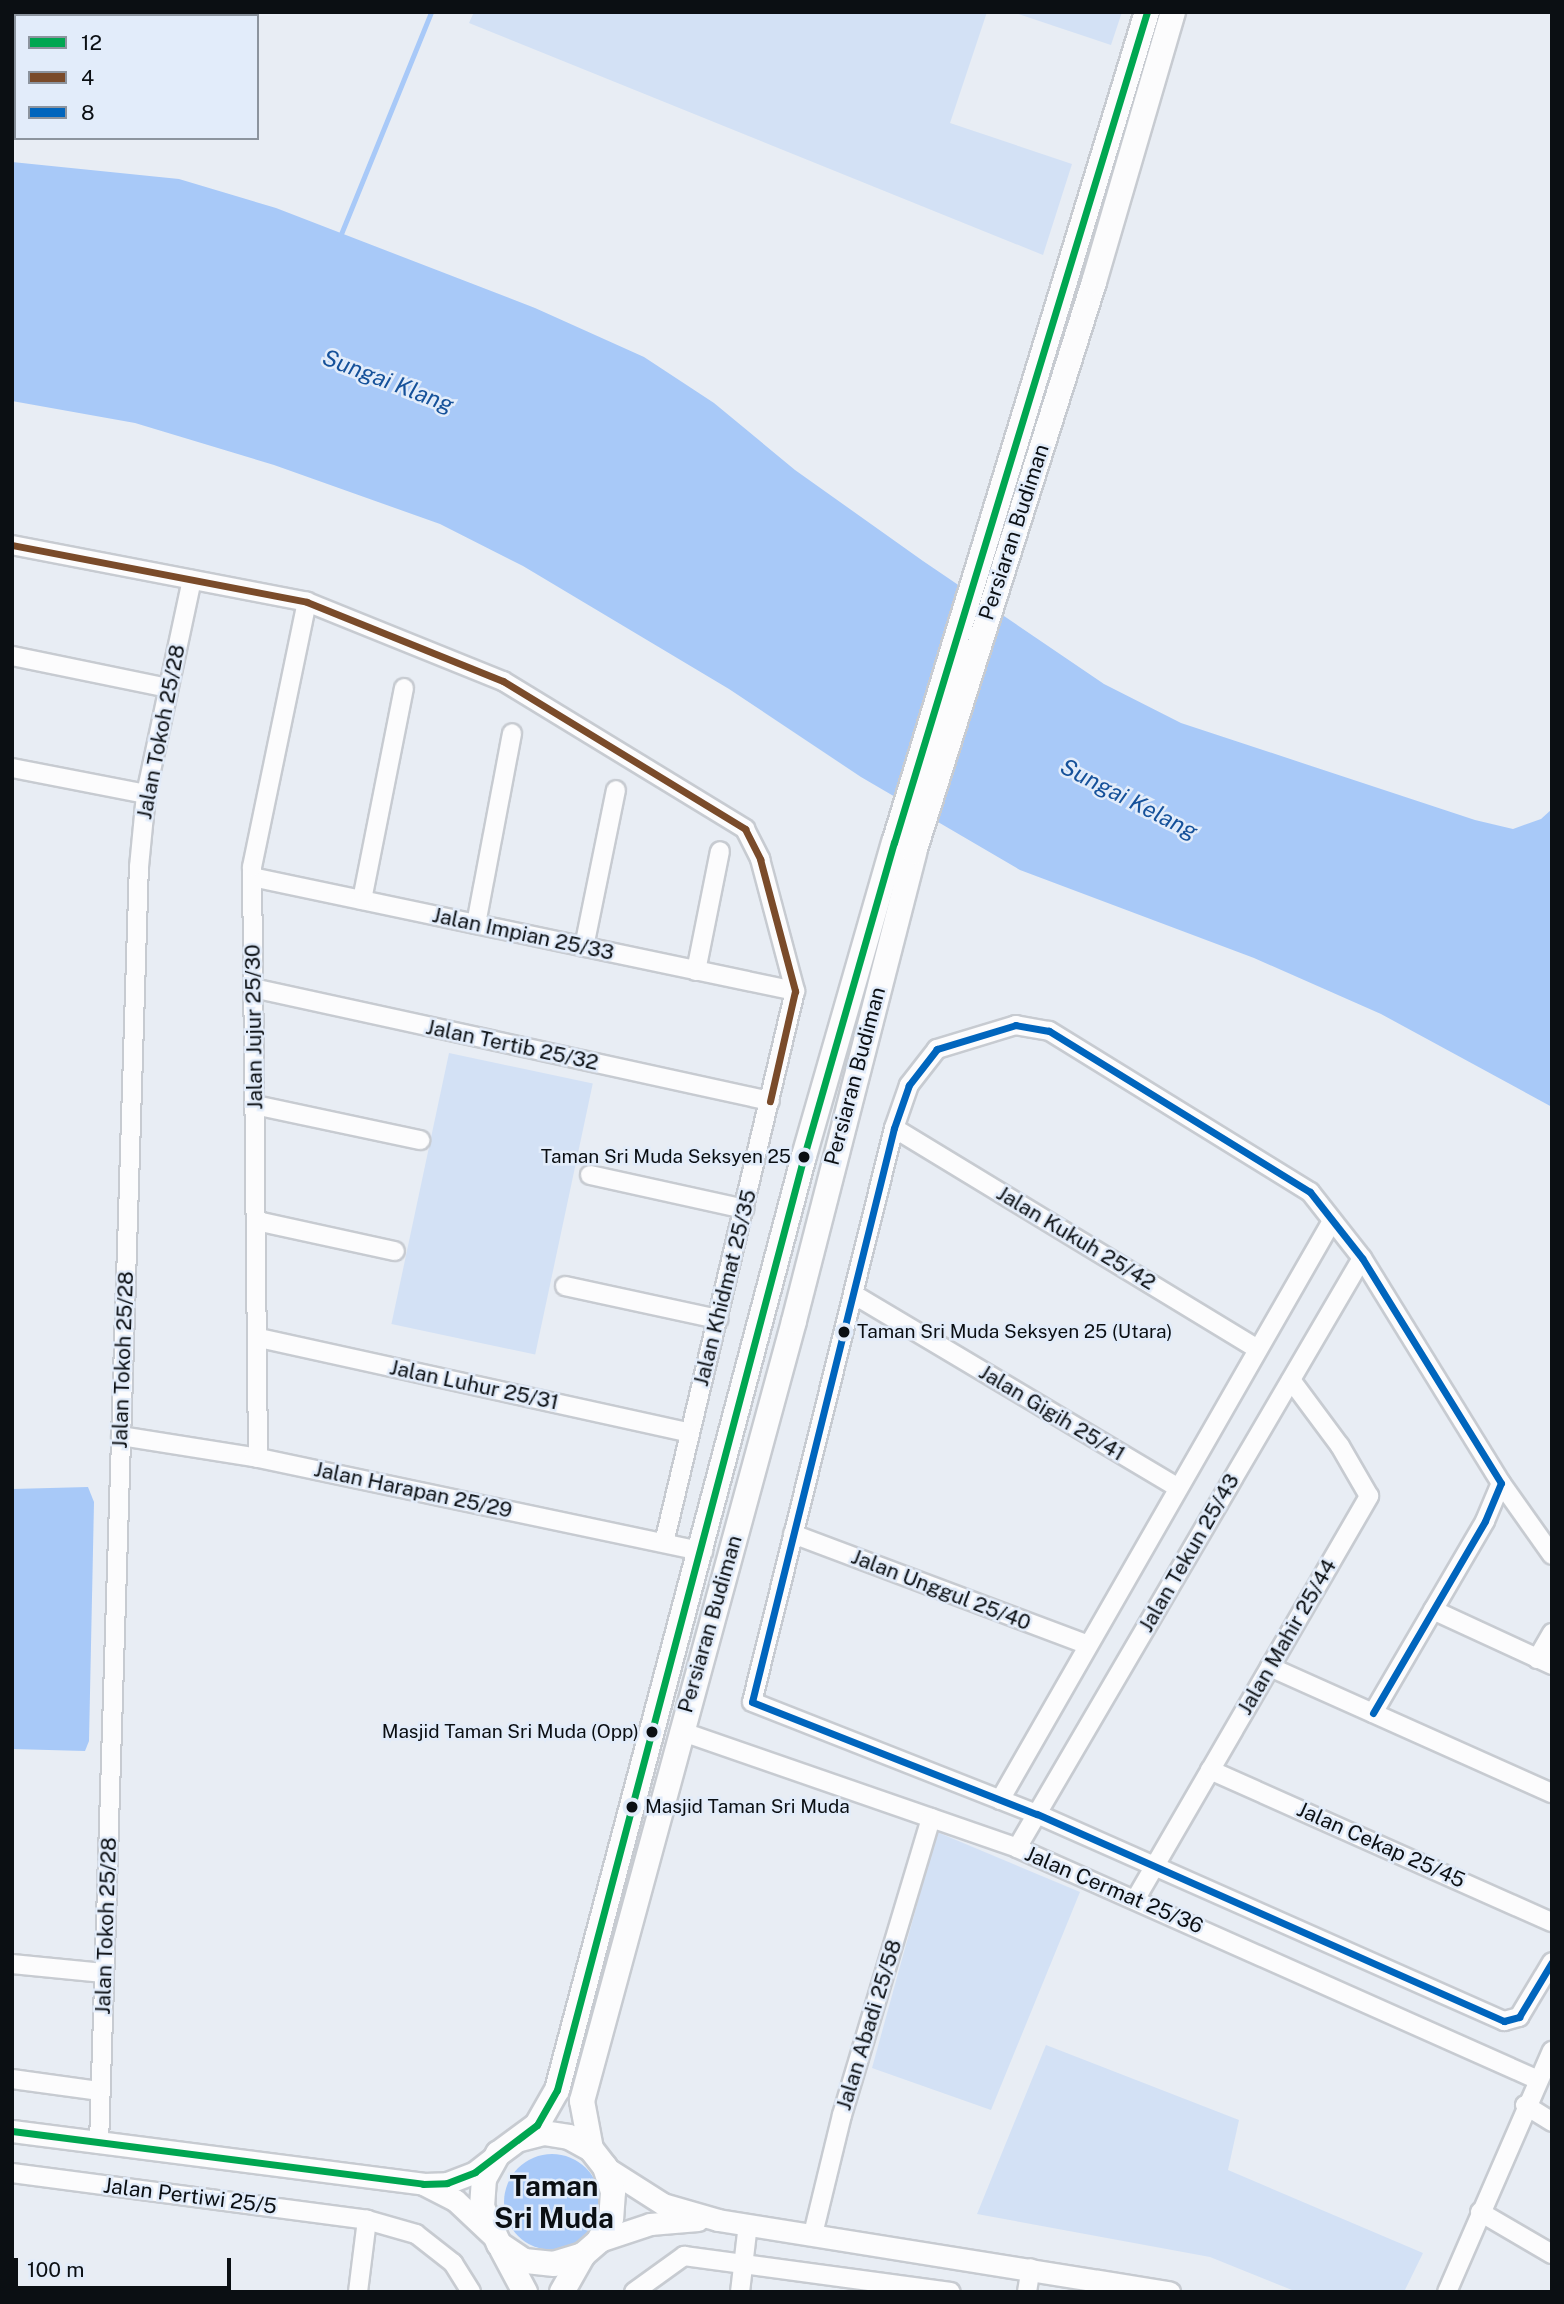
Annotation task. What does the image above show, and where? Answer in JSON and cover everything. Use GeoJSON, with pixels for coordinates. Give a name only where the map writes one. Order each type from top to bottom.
{"type":"FeatureCollection","features":[{"type":"Feature","properties":{"kind":"main road","name":"Persiaran Budiman"},"geometry":{"type":"LineString","coordinates":[[999,540],[1065,274],[1147,12]]}},
{"type":"Feature","properties":{"kind":"main road","name":"Persiaran Budiman"},"geometry":{"type":"LineString","coordinates":[[520,2139],[537,2125],[557,2090],[703,1552],[804,1156],[999,540],[1094,282],[1172,12]]}},
{"type":"Feature","properties":{"kind":"main road","name":"Persiaran Budiman"},"geometry":{"type":"LineString","coordinates":[[598,2158],[582,2101],[680,1731],[794,1321],[904,847]]}},
{"type":"Feature","properties":{"kind":"main road"},"geometry":{"type":"LineString","coordinates":[[525,2292],[495,2239],[482,2198],[484,2179],[498,2154],[520,2139],[557,2135],[598,2158],[613,2192],[611,2218],[562,2292]]}},
{"type":"Feature","properties":{"kind":"main road"},"geometry":{"type":"LineString","coordinates":[[495,2239],[524,2261],[554,2264],[591,2248]]}},
{"type":"Feature","properties":{"kind":"street"},"geometry":{"type":"LineString","coordinates":[[12,545],[307,602],[503,681],[745,829],[760,859],[794,991]]}},
{"type":"Feature","properties":{"kind":"street","name":"Jalan Tokoh 25/28"},"geometry":{"type":"LineString","coordinates":[[99,2144],[139,867],[146,794],[192,580]]}},
{"type":"Feature","properties":{"kind":"street","name":"Jalan Jujur 25/30"},"geometry":{"type":"LineString","coordinates":[[258,1458],[252,877],[307,602]]}},
{"type":"Feature","properties":{"kind":"street"},"geometry":{"type":"LineString","coordinates":[[12,656],[168,688]]}},
{"type":"Feature","properties":{"kind":"street"},"geometry":{"type":"LineString","coordinates":[[362,900],[404,688]]}},
{"type":"Feature","properties":{"kind":"street"},"geometry":{"type":"LineString","coordinates":[[475,924],[512,733]]}},
{"type":"Feature","properties":{"kind":"street"},"geometry":{"type":"LineString","coordinates":[[12,768],[146,794]]}},
{"type":"Feature","properties":{"kind":"street"},"geometry":{"type":"LineString","coordinates":[[584,947],[616,790]]}},
{"type":"Feature","properties":{"kind":"street"},"geometry":{"type":"LineString","coordinates":[[696,971],[720,851]]}},
{"type":"Feature","properties":{"kind":"street","name":"Jalan Impian 25/33"},"geometry":{"type":"LineString","coordinates":[[252,877],[794,991]]}},
{"type":"Feature","properties":{"kind":"street","name":"Jalan Tertib 25/32"},"geometry":{"type":"LineString","coordinates":[[253,988],[771,1101]]}},
{"type":"Feature","properties":{"kind":"street","name":"Jalan Khidmat 25/35"},"geometry":{"type":"LineString","coordinates":[[664,1543],[771,1101],[794,991]]}},
{"type":"Feature","properties":{"kind":"street"},"geometry":{"type":"LineString","coordinates":[[793,1534],[894,1128],[909,1085],[937,1049],[1016,1025],[1032,1025],[1310,1192],[1362,1258],[1501,1483],[1552,1555]]}},
{"type":"Feature","properties":{"kind":"street"},"geometry":{"type":"LineString","coordinates":[[255,1105],[420,1140]]}},
{"type":"Feature","properties":{"kind":"street","name":"Jalan Kukuh 25/42"},"geometry":{"type":"LineString","coordinates":[[894,1128],[1257,1349]]}},
{"type":"Feature","properties":{"kind":"street"},"geometry":{"type":"LineString","coordinates":[[590,1175],[744,1209]]}},
{"type":"Feature","properties":{"kind":"street","name":"Jalan Tekun 25/43"},"geometry":{"type":"LineString","coordinates":[[1000,1800],[1332,1220]]}},
{"type":"Feature","properties":{"kind":"street"},"geometry":{"type":"LineString","coordinates":[[257,1221],[395,1251]]}},
{"type":"Feature","properties":{"kind":"street","name":"Jalan Tekun 25/43"},"geometry":{"type":"LineString","coordinates":[[1017,1848],[1362,1258]]}},
{"type":"Feature","properties":{"kind":"street"},"geometry":{"type":"LineString","coordinates":[[565,1286],[718,1319]]}},
{"type":"Feature","properties":{"kind":"street","name":"Jalan Gigih 25/41"},"geometry":{"type":"LineString","coordinates":[[853,1294],[1178,1488]]}},
{"type":"Feature","properties":{"kind":"street","name":"Jalan Luhur 25/31"},"geometry":{"type":"LineString","coordinates":[[258,1338],[690,1433]]}},
{"type":"Feature","properties":{"kind":"street","name":"Jalan Mahir 25/44"},"geometry":{"type":"LineString","coordinates":[[1135,1900],[1369,1496],[1340,1446],[1291,1380]]}},
{"type":"Feature","properties":{"kind":"street","name":"Jalan Harapan 25/29"},"geometry":{"type":"LineString","coordinates":[[121,1436],[258,1458],[703,1552]]}},
{"type":"Feature","properties":{"kind":"street"},"geometry":{"type":"LineString","coordinates":[[1373,1713],[1433,1610],[1501,1483]]}},
{"type":"Feature","properties":{"kind":"street","name":"Jalan Cermat 25/36"},"geometry":{"type":"LineString","coordinates":[[793,1534],[752,1702],[1037,1814],[1153,1868],[1504,2021],[1519,2017],[1552,1962]]}},
{"type":"Feature","properties":{"kind":"street","name":"Jalan Unggul 25/40"},"geometry":{"type":"LineString","coordinates":[[793,1534],[1088,1645]]}},
{"type":"Feature","properties":{"kind":"street"},"geometry":{"type":"LineString","coordinates":[[1433,1610],[1544,1662],[1552,1633]]}},
{"type":"Feature","properties":{"kind":"street"},"geometry":{"type":"LineString","coordinates":[[1270,1667],[1552,1793]]}},
{"type":"Feature","properties":{"kind":"street","name":"Jalan Cermat 25/36"},"geometry":{"type":"LineString","coordinates":[[680,1731],[1017,1848],[1536,2079]]}},
{"type":"Feature","properties":{"kind":"street","name":"Jalan Cekap 25/45"},"geometry":{"type":"LineString","coordinates":[[1210,1770],[1552,1922]]}},
{"type":"Feature","properties":{"kind":"street","name":"Jalan Abadi 25/58"},"geometry":{"type":"LineString","coordinates":[[813,2234],[842,2115],[931,1818]]}},
{"type":"Feature","properties":{"kind":"street"},"geometry":{"type":"LineString","coordinates":[[12,1964],[104,1973]]}},
{"type":"Feature","properties":{"kind":"street"},"geometry":{"type":"LineString","coordinates":[[1447,2292],[1536,2079],[1552,2051]]}},
{"type":"Feature","properties":{"kind":"street"},"geometry":{"type":"LineString","coordinates":[[12,2079],[100,2091]]}},
{"type":"Feature","properties":{"kind":"street"},"geometry":{"type":"LineString","coordinates":[[1525,2105],[1552,2122]]}},
{"type":"Feature","properties":{"kind":"street"},"geometry":{"type":"LineString","coordinates":[[12,2131],[424,2184],[447,2182],[475,2172],[498,2154]]}},
{"type":"Feature","properties":{"kind":"street"},"geometry":{"type":"LineString","coordinates":[[598,2158],[663,2204],[718,2220],[1169,2292]]}},
{"type":"Feature","properties":{"kind":"street","name":"Jalan Pertiwi 25/5"},"geometry":{"type":"LineString","coordinates":[[12,2174],[367,2220],[416,2234],[453,2263],[471,2292]]}},
{"type":"Feature","properties":{"kind":"street"},"geometry":{"type":"LineString","coordinates":[[424,2184],[455,2200],[495,2239]]}},
{"type":"Feature","properties":{"kind":"street"},"geometry":{"type":"LineString","coordinates":[[1480,2212],[1552,2255]]}},
{"type":"Feature","properties":{"kind":"street"},"geometry":{"type":"LineString","coordinates":[[358,2292],[367,2220]]}},
{"type":"Feature","properties":{"kind":"street"},"geometry":{"type":"LineString","coordinates":[[591,2248],[650,2224],[718,2220]]}},
{"type":"Feature","properties":{"kind":"street"},"geometry":{"type":"LineString","coordinates":[[740,2292],[748,2224]]}},
{"type":"Feature","properties":{"kind":"street"},"geometry":{"type":"LineString","coordinates":[[634,2292],[684,2256],[951,2292]]}},
{"type":"Feature","properties":{"kind":"street"},"geometry":{"type":"LineString","coordinates":[[1027,2292],[1031,2268]]}},
{"type":"Feature","properties":{"kind":"shaded area"},"geometry":{"type":"Polygon","coordinates":[[[474,12],[987,12],[950,123],[1072,164],[1043,255],[469,23],[474,12]]]}},
{"type":"Feature","properties":{"kind":"shaded area"},"geometry":{"type":"Polygon","coordinates":[[[1012,12],[1122,12],[1111,45],[1012,12]]]}},
{"type":"Feature","properties":{"kind":"shaded area"},"geometry":{"type":"Polygon","coordinates":[[[449,1053],[593,1084],[535,1355],[391,1324],[449,1053]]]}},
{"type":"Feature","properties":{"kind":"shaded area"},"geometry":{"type":"Polygon","coordinates":[[[937,1832],[1080,1892],[991,2110],[872,2068],[937,1832]]]}},
{"type":"Feature","properties":{"kind":"shaded area"},"geometry":{"type":"Polygon","coordinates":[[[1046,2045],[1239,2120],[1228,2170],[1423,2253],[1404,2292],[1297,2292],[1210,2257],[977,2214],[1046,2045]]]}},
{"type":"Feature","properties":{"kind":"water"},"geometry":{"type":"Polygon","coordinates":[[[12,162],[179,179],[276,208],[535,308],[644,357],[714,403],[795,470],[923,561],[1104,684],[1181,723],[1475,820],[1513,829],[1541,819],[1552,809],[1552,1107],[1381,1014],[1254,958],[1020,870],[861,777],[729,689],[523,566],[440,524],[274,465],[135,423],[12,401],[12,162]]]}},
{"type":"Feature","properties":{"kind":"water"},"geometry":{"type":"Polygon","coordinates":[[[88,1487],[94,1502],[89,1741],[85,1751],[12,1749],[12,1489],[88,1487]]]}},
{"type":"Feature","properties":{"kind":"water"},"geometry":{"type":"Polygon","coordinates":[[[552,2154],[570,2158],[586,2168],[596,2184],[600,2202],[596,2220],[586,2236],[570,2246],[552,2250],[534,2246],[518,2236],[508,2220],[504,2202],[508,2184],[518,2168],[534,2158],[552,2154]]]}},
{"type":"Feature","properties":{"kind":"waterway"},"geometry":{"type":"LineString","coordinates":[[339,239],[431,12]]}},
{"type":"Feature","properties":{"kind":"transit line","name":"12"},"geometry":{"type":"LineString","coordinates":[[12,2131],[423,2184],[447,2183],[475,2172],[537,2125],[557,2090],[804,1156],[894,843],[1147,12]]}},
{"type":"Feature","properties":{"kind":"transit line","name":"4"},"geometry":{"type":"LineString","coordinates":[[12,545],[307,602],[503,681],[745,829],[760,859],[795,991],[770,1101]]}},
{"type":"Feature","properties":{"kind":"transit line","name":"8"},"geometry":{"type":"LineString","coordinates":[[1373,1713],[1485,1521],[1501,1483],[1362,1258],[1310,1192],[1049,1031],[1016,1025],[937,1049],[909,1085],[894,1128],[752,1702],[1037,1814],[1504,2021],[1519,2017],[1552,1962]]}},
{"type":"Feature","properties":{"kind":"place","name":"Taman Sri Muda Seksyen 25"},"geometry":{"type":"Point","coordinates":[804,1157]}},
{"type":"Feature","properties":{"kind":"place","name":"Taman Sri Muda Seksyen 25 (Utara)"},"geometry":{"type":"Point","coordinates":[844,1332]}},
{"type":"Feature","properties":{"kind":"place","name":"Masjid Taman Sri Muda (Opp)"},"geometry":{"type":"Point","coordinates":[652,1732]}},
{"type":"Feature","properties":{"kind":"place","name":"Masjid Taman Sri Muda"},"geometry":{"type":"Point","coordinates":[632,1807]}},
{"type":"Feature","properties":{"kind":"district","name":"Taman Sri Muda"},"geometry":{"type":"Point","coordinates":[554,2202]}},
{"type":"Feature","properties":{"kind":"water label","name":"Sungai Klang"},"geometry":{"type":"Point","coordinates":[388,381]}},
{"type":"Feature","properties":{"kind":"water label","name":"Sungai Kelang"},"geometry":{"type":"Point","coordinates":[1129,799]}}]}
